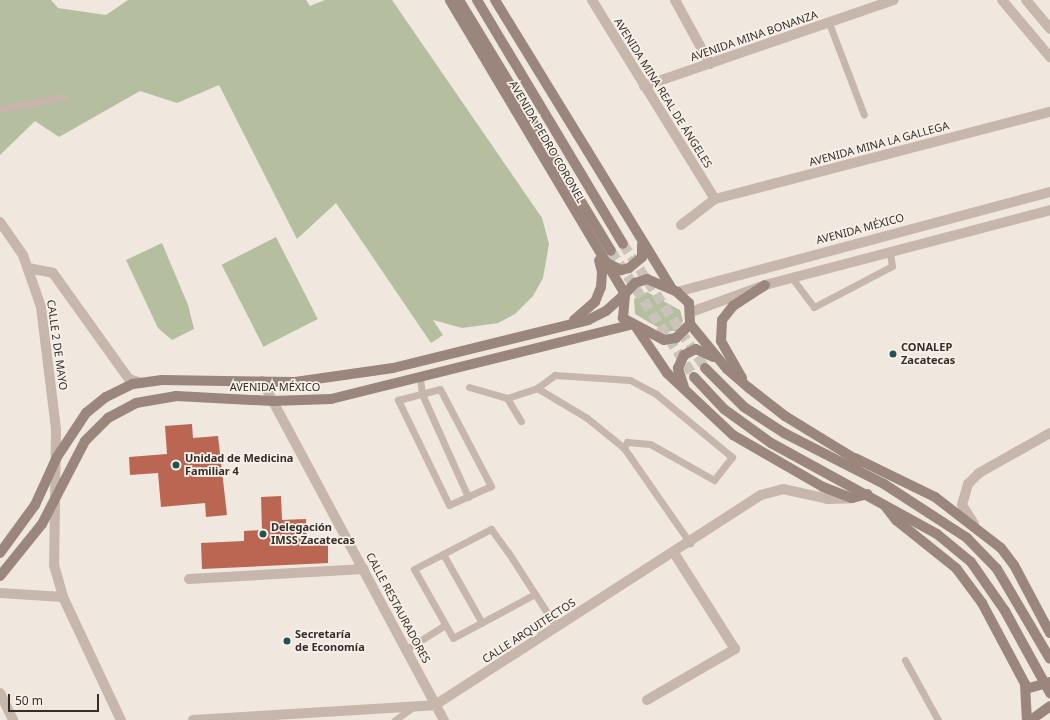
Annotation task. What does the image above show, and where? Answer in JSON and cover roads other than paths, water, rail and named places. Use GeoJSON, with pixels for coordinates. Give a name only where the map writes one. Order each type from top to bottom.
{"type":"FeatureCollection","features":[{"type":"Feature","properties":{"kind":"street","name":"AVENIDA PEDRO CORONEL"},"geometry":{"type":"LineString","coordinates":[[450,0],[590,240],[625,294]]}},
{"type":"Feature","properties":{"kind":"street","name":"AVENIDA PEDRO CORONEL"},"geometry":{"type":"LineString","coordinates":[[459,0],[611,251]]}},
{"type":"Feature","properties":{"kind":"street","name":"AVENIDA PEDRO CORONEL"},"geometry":{"type":"LineString","coordinates":[[477,0],[623,244]]}},
{"type":"Feature","properties":{"kind":"street"},"geometry":{"type":"LineString","coordinates":[[495,0],[642,244],[674,291]]}},
{"type":"Feature","properties":{"kind":"street","name":"AVENIDA MINA REAL DE ÁNGELES"},"geometry":{"type":"LineString","coordinates":[[592,0],[715,199]]}},
{"type":"Feature","properties":{"kind":"street"},"geometry":{"type":"LineString","coordinates":[[676,0],[710,64]]}},
{"type":"Feature","properties":{"kind":"street"},"geometry":{"type":"LineString","coordinates":[[1002,0],[1050,58]]}},
{"type":"Feature","properties":{"kind":"street"},"geometry":{"type":"LineString","coordinates":[[1026,0],[1050,29]]}},
{"type":"Feature","properties":{"kind":"street","name":"AVENIDA MINA BONANZA"},"geometry":{"type":"LineString","coordinates":[[644,86],[829,24],[889,1]]}},
{"type":"Feature","properties":{"kind":"street","name":"AVENIDA MINA LA GALLEGA"},"geometry":{"type":"LineString","coordinates":[[715,199],[1050,112]]}},
{"type":"Feature","properties":{"kind":"street","name":"AVENIDA MÉXICO"},"geometry":{"type":"LineString","coordinates":[[674,291],[1050,192]]}},
{"type":"Feature","properties":{"kind":"street"},"geometry":{"type":"LineString","coordinates":[[681,225],[715,199]]}},
{"type":"Feature","properties":{"kind":"street"},"geometry":{"type":"LineString","coordinates":[[691,312],[765,285],[890,254],[1050,210]]}},
{"type":"Feature","properties":{"kind":"street","name":"CALLE 2 DE MAYO"},"geometry":{"type":"LineString","coordinates":[[0,222],[28,268],[41,307],[57,457],[54,565],[63,598],[121,720]]}},
{"type":"Feature","properties":{"kind":"street"},"geometry":{"type":"LineString","coordinates":[[568,324],[584,314],[601,288],[602,272],[590,240]]}},
{"type":"Feature","properties":{"kind":"street"},"geometry":{"type":"LineString","coordinates":[[600,256],[612,268],[629,268],[642,256],[642,244]]}},
{"type":"Feature","properties":{"kind":"street"},"geometry":{"type":"LineString","coordinates":[[28,268],[53,273],[129,379],[141,383]]}},
{"type":"Feature","properties":{"kind":"street"},"geometry":{"type":"LineString","coordinates":[[647,279],[674,291],[686,297],[691,312],[690,324],[683,334],[664,340],[634,326],[623,318],[625,294],[635,283],[647,279]]}},
{"type":"Feature","properties":{"kind":"street"},"geometry":{"type":"LineString","coordinates":[[749,388],[726,352],[720,329],[727,311],[765,285]]}},
{"type":"Feature","properties":{"kind":"street","name":"AVENIDA MÉXICO"},"geometry":{"type":"LineString","coordinates":[[0,553],[35,505],[57,457],[86,412],[106,397],[141,383],[262,381],[294,382],[393,368],[599,316],[625,294]]}},
{"type":"Feature","properties":{"kind":"street"},"geometry":{"type":"LineString","coordinates":[[690,324],[727,369]]}},
{"type":"Feature","properties":{"kind":"street"},"geometry":{"type":"LineString","coordinates":[[634,326],[667,373],[689,397],[760,454],[852,498],[868,494]]}},
{"type":"Feature","properties":{"kind":"street","name":"AVENIDA MÉXICO"},"geometry":{"type":"LineString","coordinates":[[0,576],[42,524],[85,441],[121,409],[152,398],[176,396],[273,401],[331,399],[420,379],[634,326]]}},
{"type":"Feature","properties":{"kind":"street"},"geometry":{"type":"LineString","coordinates":[[689,397],[678,375],[684,355],[702,350],[785,416],[856,458],[906,481],[974,524]]}},
{"type":"Feature","properties":{"kind":"street"},"geometry":{"type":"LineString","coordinates":[[705,368],[744,407],[784,433],[884,484],[967,538],[997,569],[1018,601],[1050,659]]}},
{"type":"Feature","properties":{"kind":"street"},"geometry":{"type":"LineString","coordinates":[[694,377],[724,409],[771,443],[881,501],[960,551],[982,575],[1005,611],[1050,693]]}},
{"type":"Feature","properties":{"kind":"street","name":"CALLE RESTAURADORES"},"geometry":{"type":"LineString","coordinates":[[262,381],[444,720]]}},
{"type":"Feature","properties":{"kind":"street"},"geometry":{"type":"LineString","coordinates":[[1050,433],[978,473],[968,484],[962,505],[974,524],[1014,565],[1050,633]]}},
{"type":"Feature","properties":{"kind":"street"},"geometry":{"type":"LineString","coordinates":[[856,458],[884,484]]}},
{"type":"Feature","properties":{"kind":"street","name":"CALLE ARQUITECTOS"},"geometry":{"type":"LineString","coordinates":[[435,705],[690,543],[761,495],[783,488],[828,499],[852,498]]}},
{"type":"Feature","properties":{"kind":"street"},"geometry":{"type":"LineString","coordinates":[[881,501],[896,520],[943,555],[969,584],[1026,689],[1027,720]]}},
{"type":"Feature","properties":{"kind":"street"},"geometry":{"type":"LineString","coordinates":[[647,700],[735,648],[674,553]]}},
{"type":"Feature","properties":{"kind":"street"},"geometry":{"type":"LineString","coordinates":[[189,579],[364,569]]}},
{"type":"Feature","properties":{"kind":"street"},"geometry":{"type":"LineString","coordinates":[[0,593],[63,598]]}},
{"type":"Feature","properties":{"kind":"street"},"geometry":{"type":"LineString","coordinates":[[1026,689],[1050,682]]}},
{"type":"Feature","properties":{"kind":"street"},"geometry":{"type":"LineString","coordinates":[[0,693],[13,720]]}},
{"type":"Feature","properties":{"kind":"street"},"geometry":{"type":"LineString","coordinates":[[193,720],[435,705]]}},
{"type":"Feature","properties":{"kind":"street"},"geometry":{"type":"LineString","coordinates":[[1031,720],[1050,706]]}},
{"type":"Feature","properties":{"kind":"lane"},"geometry":{"type":"LineString","coordinates":[[829,24],[864,115]]}},
{"type":"Feature","properties":{"kind":"lane"},"geometry":{"type":"LineString","coordinates":[[0,109],[64,97]]}},
{"type":"Feature","properties":{"kind":"lane"},"geometry":{"type":"LineString","coordinates":[[792,278],[814,307],[892,266],[890,254]]}},
{"type":"Feature","properties":{"kind":"lane"},"geometry":{"type":"LineString","coordinates":[[469,386],[507,398],[537,388],[555,375],[630,380],[656,394],[732,457],[714,480],[650,444],[627,442],[624,448]]}},
{"type":"Feature","properties":{"kind":"lane"},"geometry":{"type":"LineString","coordinates":[[420,379],[422,394],[468,497]]}},
{"type":"Feature","properties":{"kind":"lane"},"geometry":{"type":"LineString","coordinates":[[537,388],[587,418],[624,448],[690,543]]}},
{"type":"Feature","properties":{"kind":"lane"},"geometry":{"type":"LineString","coordinates":[[440,389],[491,486],[468,497],[449,505],[398,400],[440,389]]}},
{"type":"Feature","properties":{"kind":"lane"},"geometry":{"type":"LineString","coordinates":[[507,398],[521,421]]}},
{"type":"Feature","properties":{"kind":"lane"},"geometry":{"type":"LineString","coordinates":[[535,594],[453,638],[414,569],[491,529],[535,594],[556,627]]}},
{"type":"Feature","properties":{"kind":"lane"},"geometry":{"type":"LineString","coordinates":[[443,554],[482,623]]}},
{"type":"Feature","properties":{"kind":"lane"},"geometry":{"type":"LineString","coordinates":[[407,649],[446,625]]}},
{"type":"Feature","properties":{"kind":"lane"},"geometry":{"type":"LineString","coordinates":[[905,660],[938,720]]}},
{"type":"Feature","properties":{"kind":"lane"},"geometry":{"type":"LineString","coordinates":[[396,720],[413,706]]}},
{"type":"Feature","properties":{"kind":"tunnel"},"geometry":{"type":"LineString","coordinates":[[623,244],[705,368]]}},
{"type":"Feature","properties":{"kind":"tunnel"},"geometry":{"type":"LineString","coordinates":[[611,251],[694,377]]}},
{"type":"Feature","properties":{"kind":"place","name":"CONALEP Zacatecas"},"geometry":{"type":"Point","coordinates":[893,354]}},
{"type":"Feature","properties":{"kind":"place","name":"Unidad de Medicina Familiar 4"},"geometry":{"type":"Point","coordinates":[176,465]}},
{"type":"Feature","properties":{"kind":"place","name":"Delegación IMSS Zacatecas"},"geometry":{"type":"Point","coordinates":[263,534]}},
{"type":"Feature","properties":{"kind":"place","name":"Secretaría de Economía"},"geometry":{"type":"Point","coordinates":[287,641]}}]}
